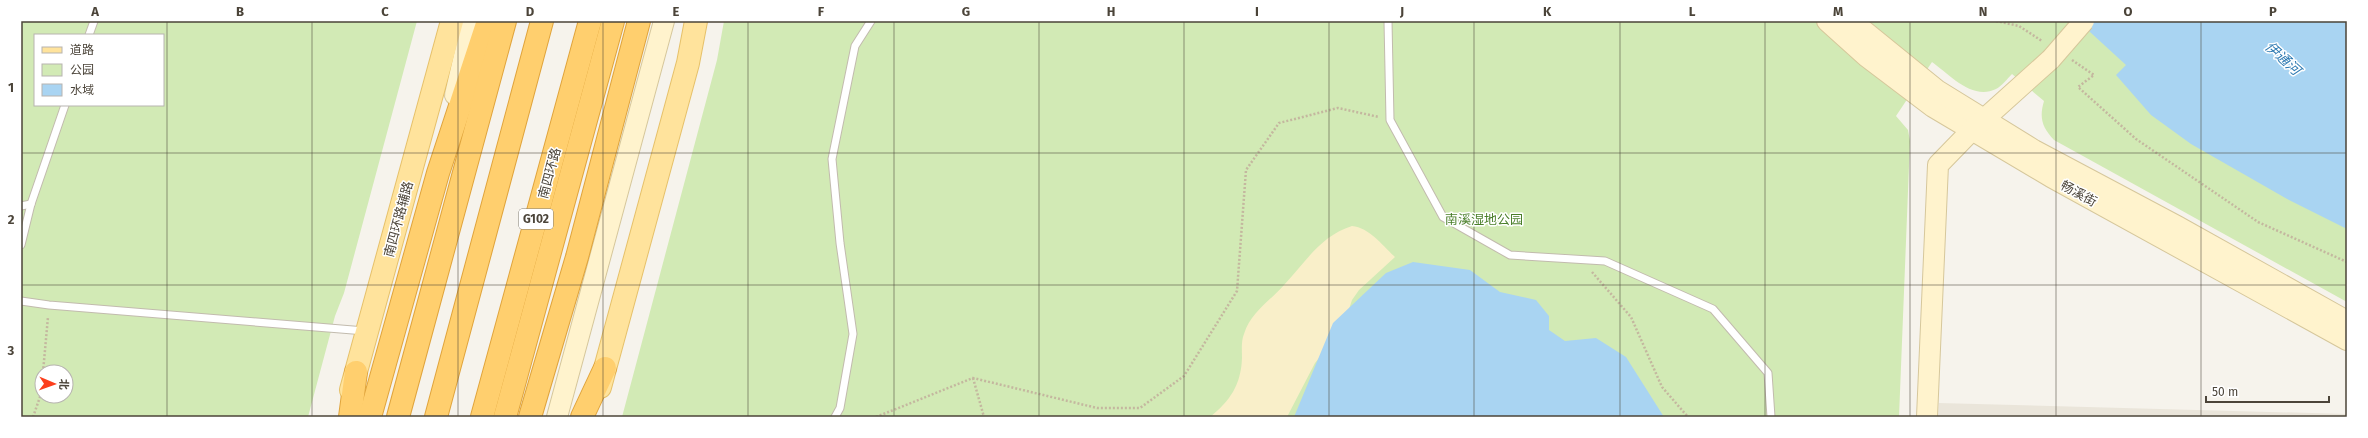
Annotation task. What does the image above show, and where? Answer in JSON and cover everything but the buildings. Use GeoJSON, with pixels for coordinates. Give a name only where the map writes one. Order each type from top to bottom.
{"type":"FeatureCollection","features":[{"type":"Feature","properties":{"kind":"highway"},"geometry":{"type":"LineString","coordinates":[[370,417],[471,53],[488,21]]}},
{"type":"Feature","properties":{"kind":"highway"},"geometry":{"type":"LineString","coordinates":[[398,417],[506,21]]}},
{"type":"Feature","properties":{"kind":"highway"},"geometry":{"type":"LineString","coordinates":[[436,417],[542,21]]}},
{"type":"Feature","properties":{"kind":"highway","name":"南四环路"},"geometry":{"type":"LineString","coordinates":[[482,417],[590,21]]}},
{"type":"Feature","properties":{"kind":"highway"},"geometry":{"type":"LineString","coordinates":[[505,417],[613,21]]}},
{"type":"Feature","properties":{"kind":"highway"},"geometry":{"type":"LineString","coordinates":[[599,71],[623,21]]}},
{"type":"Feature","properties":{"kind":"highway"},"geometry":{"type":"LineString","coordinates":[[530,417],[577,257],[639,21]]}},
{"type":"Feature","properties":{"kind":"highway"},"geometry":{"type":"LineString","coordinates":[[582,417],[605,368]]}},
{"type":"Feature","properties":{"kind":"highway"},"geometry":{"type":"LineString","coordinates":[[350,417],[356,372]]}},
{"type":"Feature","properties":{"kind":"main road","name":"南四环路辅路"},"geometry":{"type":"LineString","coordinates":[[344,417],[452,21]]}},
{"type":"Feature","properties":{"kind":"main road"},"geometry":{"type":"LineString","coordinates":[[471,53],[472,21]]}},
{"type":"Feature","properties":{"kind":"main road"},"geometry":{"type":"LineString","coordinates":[[557,417],[664,21]]}},
{"type":"Feature","properties":{"kind":"main road"},"geometry":{"type":"LineString","coordinates":[[592,417],[688,63],[696,21]]}},
{"type":"Feature","properties":{"kind":"main road","name":"畅溪街"},"geometry":{"type":"LineString","coordinates":[[1827,21],[1867,58],[1927,102],[2034,150],[2177,226],[2347,321]]}},
{"type":"Feature","properties":{"kind":"main road","name":"畅溪街"},"geometry":{"type":"LineString","coordinates":[[1852,21],[1938,90],[1978,125],[2051,177],[2347,340]]}},
{"type":"Feature","properties":{"kind":"main road"},"geometry":{"type":"LineString","coordinates":[[1927,417],[1938,165],[1978,125],[2055,53],[2084,21]]}},
{"type":"Feature","properties":{"kind":"lane"},"geometry":{"type":"LineString","coordinates":[[89,34],[94,21]]}},
{"type":"Feature","properties":{"kind":"lane"},"geometry":{"type":"LineString","coordinates":[[835,417],[840,408],[853,334],[840,243],[832,159],[855,46],[870,21]]}},
{"type":"Feature","properties":{"kind":"lane"},"geometry":{"type":"LineString","coordinates":[[1388,21],[1390,120],[1444,217],[1510,255],[1605,261],[1713,309],[1768,373],[1771,417]]}},
{"type":"Feature","properties":{"kind":"lane"},"geometry":{"type":"LineString","coordinates":[[21,245],[31,204],[65,106]]}},
{"type":"Feature","properties":{"kind":"lane"},"geometry":{"type":"LineString","coordinates":[[21,206],[31,204]]}},
{"type":"Feature","properties":{"kind":"lane"},"geometry":{"type":"LineString","coordinates":[[21,301],[49,305],[367,331]]}},
{"type":"Feature","properties":{"kind":"path"},"geometry":{"type":"LineString","coordinates":[[1996,21],[2019,26],[2055,53],[2094,75],[2078,87],[2136,140],[2258,222],[2347,262]]}},
{"type":"Feature","properties":{"kind":"path"},"geometry":{"type":"LineString","coordinates":[[876,417],[973,378],[1097,408],[1140,408],[1184,376],[1237,291],[1246,170],[1279,123],[1338,108],[1390,120]]}},
{"type":"Feature","properties":{"kind":"path"},"geometry":{"type":"LineString","coordinates":[[1581,259],[1631,317],[1662,387],[1688,417]]}},
{"type":"Feature","properties":{"kind":"path"},"geometry":{"type":"LineString","coordinates":[[44,364],[49,305]]}},
{"type":"Feature","properties":{"kind":"path"},"geometry":{"type":"LineString","coordinates":[[973,378],[984,417]]}},
{"type":"Feature","properties":{"kind":"path"},"geometry":{"type":"LineString","coordinates":[[33,417],[37,404]]}},
{"type":"Feature","properties":{"kind":"shaded area"},"geometry":{"type":"Polygon","coordinates":[[[1939,403],[2347,414],[2347,417],[1938,417],[1939,403]]]}},
{"type":"Feature","properties":{"kind":"green space"},"geometry":{"type":"Polygon","coordinates":[[[21,21],[417,21],[344,293],[335,316],[308,417],[21,417],[21,21]]]}},
{"type":"Feature","properties":{"kind":"green space","name":"南溪湿地公园"},"geometry":{"type":"Polygon","coordinates":[[[724,21],[2347,21],[2347,302],[2054,140],[2044,126],[2042,112],[2044,101],[2012,74],[1996,89],[1987,92],[1978,92],[1953,79],[1932,62],[1896,116],[1908,130],[1910,141],[1899,417],[622,417],[717,60],[724,21]]]}},
{"type":"Feature","properties":{"kind":"sand"},"geometry":{"type":"Polygon","coordinates":[[[1352,226],[1358,227],[1370,234],[1395,257],[1359,290],[1352,300],[1345,321],[1336,337],[1315,363],[1287,417],[1210,417],[1229,398],[1237,384],[1241,368],[1243,337],[1251,319],[1292,277],[1322,243],[1331,236],[1352,226]]]}},
{"type":"Feature","properties":{"kind":"water","name":"伊通河"},"geometry":{"type":"Polygon","coordinates":[[[2078,21],[2347,21],[2347,229],[2289,200],[2191,144],[2151,115],[2116,75],[2126,65],[2078,21]]]}},
{"type":"Feature","properties":{"kind":"water"},"geometry":{"type":"Polygon","coordinates":[[[1413,262],[1470,270],[1500,292],[1536,300],[1549,316],[1549,330],[1565,341],[1596,338],[1626,357],[1664,417],[1294,417],[1333,323],[1386,273],[1413,262]]]}}]}
